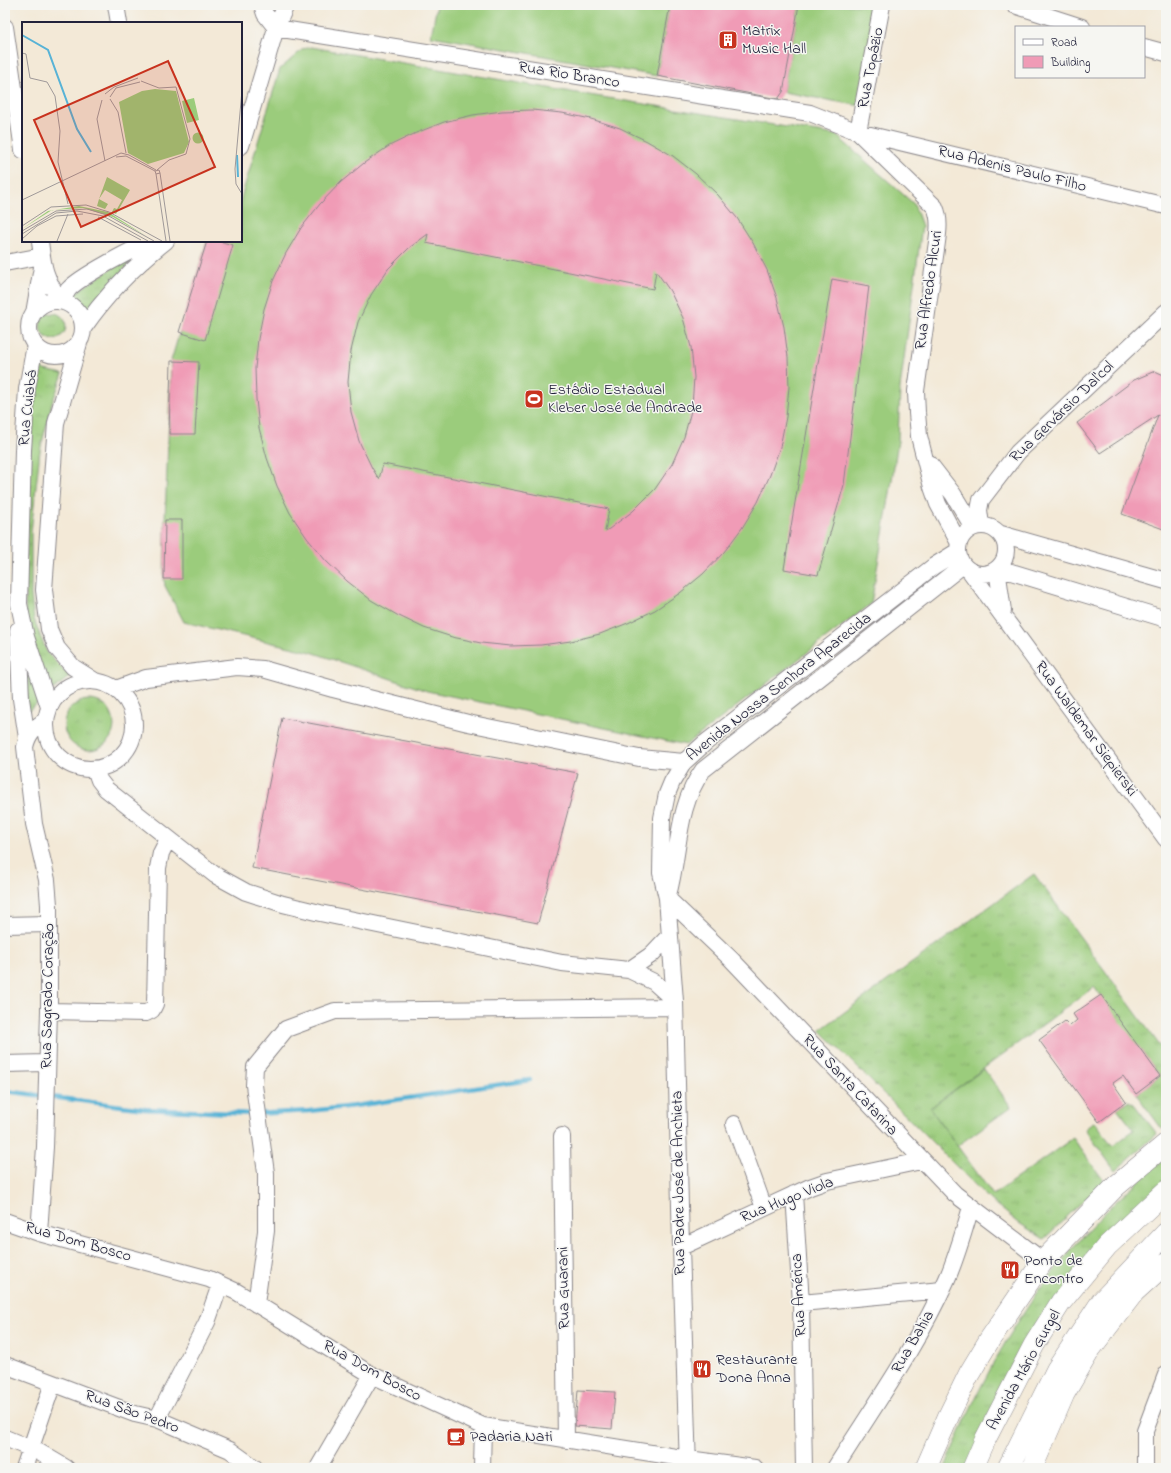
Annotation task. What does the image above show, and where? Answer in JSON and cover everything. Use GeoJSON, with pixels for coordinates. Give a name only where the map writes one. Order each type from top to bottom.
{"type":"FeatureCollection","features":[{"type":"Feature","properties":{"kind":"main road"},"geometry":{"type":"LineString","coordinates":[[926,1468],[970,1374],[990,1339],[1043,1261],[1116,1186],[1166,1144]]}},
{"type":"Feature","properties":{"kind":"main road","name":"Avenida Mário Gurgel"},"geometry":{"type":"LineString","coordinates":[[973,1468],[986,1438],[1034,1345],[1061,1302],[1107,1246],[1166,1191]]}},
{"type":"Feature","properties":{"kind":"main road","name":"Avenida Mário Gurgel"},"geometry":{"type":"LineString","coordinates":[[1008,1468],[1017,1446],[1057,1369],[1102,1301],[1166,1233]]}},
{"type":"Feature","properties":{"kind":"main road"},"geometry":{"type":"LineString","coordinates":[[1032,1468],[1064,1394],[1091,1348],[1134,1292],[1166,1263]]}},
{"type":"Feature","properties":{"kind":"street"},"geometry":{"type":"LineString","coordinates":[[116,5],[119,22]]}},
{"type":"Feature","properties":{"kind":"street"},"geometry":{"type":"LineString","coordinates":[[262,5],[265,14],[276,28]]}},
{"type":"Feature","properties":{"kind":"street"},"geometry":{"type":"LineString","coordinates":[[242,143],[276,28],[286,5]]}},
{"type":"Feature","properties":{"kind":"street","name":"Rua Topázio"},"geometry":{"type":"LineString","coordinates":[[858,132],[882,5]]}},
{"type":"Feature","properties":{"kind":"street"},"geometry":{"type":"LineString","coordinates":[[1014,5],[1040,8],[1080,26]]}},
{"type":"Feature","properties":{"kind":"street"},"geometry":{"type":"LineString","coordinates":[[5,27],[11,118],[22,147]]}},
{"type":"Feature","properties":{"kind":"street","name":"Rua Rio Branco"},"geometry":{"type":"LineString","coordinates":[[276,28],[810,113],[858,132]]}},
{"type":"Feature","properties":{"kind":"street"},"geometry":{"type":"LineString","coordinates":[[1145,47],[1166,53]]}},
{"type":"Feature","properties":{"kind":"street","name":"Rua Adenis Paulo Filho"},"geometry":{"type":"LineString","coordinates":[[858,132],[1166,206]]}},
{"type":"Feature","properties":{"kind":"street","name":"Rua Alfredo Alcuri"},"geometry":{"type":"LineString","coordinates":[[858,132],[935,207],[938,214],[939,228],[916,391],[919,436],[938,504],[962,558]]}},
{"type":"Feature","properties":{"kind":"street"},"geometry":{"type":"LineString","coordinates":[[61,301],[77,282],[138,246],[150,242]]}},
{"type":"Feature","properties":{"kind":"street"},"geometry":{"type":"LineString","coordinates":[[42,254],[34,313],[29,329],[35,345],[42,351],[58,355],[70,351],[79,343],[84,327],[100,303],[116,286],[165,242]]}},
{"type":"Feature","properties":{"kind":"street"},"geometry":{"type":"LineString","coordinates":[[42,254],[48,283],[61,301],[77,310],[82,318],[84,327]]}},
{"type":"Feature","properties":{"kind":"street"},"geometry":{"type":"LineString","coordinates":[[5,264],[42,254]]}},
{"type":"Feature","properties":{"kind":"street"},"geometry":{"type":"LineString","coordinates":[[34,313],[42,305],[54,301],[61,301]]}},
{"type":"Feature","properties":{"kind":"street","name":"Rua Gervársio Dal'col"},"geometry":{"type":"LineString","coordinates":[[977,526],[981,500],[1018,452],[1166,312]]}},
{"type":"Feature","properties":{"kind":"street","name":"Rua Cuiabá"},"geometry":{"type":"LineString","coordinates":[[79,343],[56,423],[44,590],[49,629],[57,648],[73,667],[95,681]]}},
{"type":"Feature","properties":{"kind":"street","name":"Rua Cuiabá"},"geometry":{"type":"LineString","coordinates":[[35,345],[27,389],[23,450],[19,604],[26,637],[48,714]]}},
{"type":"Feature","properties":{"kind":"street","name":"Rua Alfredo Alcuri"},"geometry":{"type":"LineString","coordinates":[[925,457],[977,526]]}},
{"type":"Feature","properties":{"kind":"street"},"geometry":{"type":"LineString","coordinates":[[1001,534],[1006,548],[1003,562],[997,569],[983,574],[962,558],[962,536],[977,526],[988,526],[1001,534],[1166,581]]}},
{"type":"Feature","properties":{"kind":"street","name":"Rua Waldemar Siepierski"},"geometry":{"type":"LineString","coordinates":[[962,558],[1166,839]]}},
{"type":"Feature","properties":{"kind":"street","name":"Avenida Nossa Senhora Aparecida"},"geometry":{"type":"LineString","coordinates":[[667,898],[661,873],[662,818],[667,794],[684,762],[746,710],[934,566],[962,558]]}},
{"type":"Feature","properties":{"kind":"street","name":"Avenida Nossa Senhora Aparecida"},"geometry":{"type":"LineString","coordinates":[[667,898],[673,875],[683,809],[694,782],[703,770],[962,558]]}},
{"type":"Feature","properties":{"kind":"street"},"geometry":{"type":"LineString","coordinates":[[997,569],[1166,619]]}},
{"type":"Feature","properties":{"kind":"street","name":"Rua Waldemar Siepierski"},"geometry":{"type":"LineString","coordinates":[[997,569],[999,594],[1006,618]]}},
{"type":"Feature","properties":{"kind":"street","name":"Rua Sagrado Coração"},"geometry":{"type":"LineString","coordinates":[[19,604],[18,636],[21,699],[27,738],[25,747],[26,762],[34,824],[46,880],[49,924],[49,1010],[46,1063],[45,1146],[39,1232]]}},
{"type":"Feature","properties":{"kind":"street"},"geometry":{"type":"LineString","coordinates":[[116,689],[128,683],[146,678],[237,667],[263,669],[468,723],[639,758],[684,762]]}},
{"type":"Feature","properties":{"kind":"street"},"geometry":{"type":"LineString","coordinates":[[27,738],[32,730],[48,714],[57,695],[68,687],[81,682],[95,681],[104,683],[116,689],[125,698],[132,710],[134,723],[132,736],[127,748],[119,758],[108,765],[95,769],[82,768],[70,764],[60,757],[52,748],[47,736],[48,714]]}},
{"type":"Feature","properties":{"kind":"street"},"geometry":{"type":"LineString","coordinates":[[26,762],[31,749],[47,736]]}},
{"type":"Feature","properties":{"kind":"street"},"geometry":{"type":"LineString","coordinates":[[95,769],[99,780],[106,789],[214,875],[246,892],[283,904],[562,963],[629,970],[654,982],[675,1004]]}},
{"type":"Feature","properties":{"kind":"street"},"geometry":{"type":"LineString","coordinates":[[49,1010],[146,1013],[152,1010],[155,1004],[158,868],[161,852],[168,839]]}},
{"type":"Feature","properties":{"kind":"street","name":"Rua Padre José de Anchieta"},"geometry":{"type":"LineString","coordinates":[[667,898],[675,1004],[688,1464]]}},
{"type":"Feature","properties":{"kind":"street","name":"Rua Santa Catarina"},"geometry":{"type":"LineString","coordinates":[[667,898],[731,959],[954,1194],[1043,1261]]}},
{"type":"Feature","properties":{"kind":"street"},"geometry":{"type":"LineString","coordinates":[[5,925],[49,924]]}},
{"type":"Feature","properties":{"kind":"street"},"geometry":{"type":"LineString","coordinates":[[629,970],[651,955],[669,936]]}},
{"type":"Feature","properties":{"kind":"street"},"geometry":{"type":"LineString","coordinates":[[256,1304],[266,1231],[266,1173],[254,1085],[255,1067],[286,1029],[335,1012],[675,1004]]}},
{"type":"Feature","properties":{"kind":"street"},"geometry":{"type":"LineString","coordinates":[[5,1064],[46,1063]]}},
{"type":"Feature","properties":{"kind":"street"},"geometry":{"type":"LineString","coordinates":[[734,1124],[764,1208]]}},
{"type":"Feature","properties":{"kind":"street","name":"Rua Guarani"},"geometry":{"type":"LineString","coordinates":[[562,1136],[566,1440]]}},
{"type":"Feature","properties":{"kind":"street","name":"Rua Hugo Viola"},"geometry":{"type":"LineString","coordinates":[[681,1247],[794,1194],[827,1181],[922,1161]]}},
{"type":"Feature","properties":{"kind":"street","name":"Rua América"},"geometry":{"type":"LineString","coordinates":[[794,1194],[801,1303],[804,1468]]}},
{"type":"Feature","properties":{"kind":"street","name":"Rua Bahia"},"geometry":{"type":"LineString","coordinates":[[835,1468],[927,1320],[942,1290],[958,1249],[971,1207]]}},
{"type":"Feature","properties":{"kind":"street","name":"Rua Dom Bosco"},"geometry":{"type":"LineString","coordinates":[[5,1221],[39,1232],[192,1274],[220,1285],[256,1304],[372,1375],[482,1426],[566,1440],[688,1464],[755,1468]]}},
{"type":"Feature","properties":{"kind":"street"},"geometry":{"type":"LineString","coordinates":[[157,1419],[207,1322],[220,1285]]}},
{"type":"Feature","properties":{"kind":"street"},"geometry":{"type":"LineString","coordinates":[[801,1303],[942,1290]]}},
{"type":"Feature","properties":{"kind":"street","name":"Rua São Pedro"},"geometry":{"type":"LineString","coordinates":[[5,1365],[135,1414],[157,1419],[230,1450],[255,1468]]}},
{"type":"Feature","properties":{"kind":"street"},"geometry":{"type":"LineString","coordinates":[[1145,1468],[1145,1431],[1166,1374]]}},
{"type":"Feature","properties":{"kind":"street"},"geometry":{"type":"LineString","coordinates":[[318,1468],[372,1375]]}},
{"type":"Feature","properties":{"kind":"street"},"geometry":{"type":"LineString","coordinates":[[24,1468],[32,1449],[53,1383]]}},
{"type":"Feature","properties":{"kind":"street"},"geometry":{"type":"LineString","coordinates":[[482,1426],[482,1468]]}},
{"type":"Feature","properties":{"kind":"street"},"geometry":{"type":"LineString","coordinates":[[5,1438],[32,1449],[66,1468]]}},
{"type":"Feature","properties":{"kind":"green space"},"geometry":{"type":"Polygon","coordinates":[[[437,5],[670,5],[657,76],[431,36],[437,5]]]}},
{"type":"Feature","properties":{"kind":"green space"},"geometry":{"type":"Polygon","coordinates":[[[799,5],[878,5],[861,106],[783,92],[799,5]]]}},
{"type":"Feature","properties":{"kind":"green space","name":"Estádio Estadual Kleber José de Andrade"},"geometry":{"type":"Polygon","coordinates":[[[311,47],[589,95],[836,135],[914,204],[922,226],[900,388],[898,441],[871,604],[686,745],[427,691],[311,652],[184,622],[165,586],[164,579],[171,361],[207,242],[242,242],[242,195],[280,69],[303,49],[311,47]]]}},
{"type":"Feature","properties":{"kind":"green space"},"geometry":{"type":"Polygon","coordinates":[[[143,248],[84,315],[74,302],[67,298],[143,248]]]}},
{"type":"Feature","properties":{"kind":"green space"},"geometry":{"type":"Polygon","coordinates":[[[53,313],[62,317],[66,326],[62,335],[53,339],[44,335],[40,326],[44,317],[53,313]]]}},
{"type":"Feature","properties":{"kind":"green space"},"geometry":{"type":"Polygon","coordinates":[[[37,364],[44,370],[63,374],[52,403],[40,451],[31,532],[31,595],[34,619],[48,654],[70,676],[53,690],[34,657],[25,614],[29,471],[37,364]]]}},
{"type":"Feature","properties":{"kind":"green space"},"geometry":{"type":"Polygon","coordinates":[[[26,657],[41,700],[27,712],[26,657]]]}},
{"type":"Feature","properties":{"kind":"green space"},"geometry":{"type":"Polygon","coordinates":[[[89,700],[99,702],[107,707],[112,715],[114,725],[112,735],[107,743],[99,748],[89,750],[79,748],[71,743],[66,735],[64,725],[66,715],[71,707],[79,702],[89,700]]]}},
{"type":"Feature","properties":{"kind":"green space"},"geometry":{"type":"Polygon","coordinates":[[[1034,874],[1166,1054],[1166,1127],[1162,1129],[1136,1094],[1160,1076],[1094,987],[930,1108],[993,1195],[1073,1138],[1104,1181],[1044,1239],[1019,1223],[990,1200],[820,1030],[1034,874]]]}},
{"type":"Feature","properties":{"kind":"green space"},"geometry":{"type":"Polygon","coordinates":[[[984,1069],[1011,1107],[957,1146],[930,1108],[984,1069]]]}},
{"type":"Feature","properties":{"kind":"green space"},"geometry":{"type":"Polygon","coordinates":[[[1129,1101],[1134,1104],[1157,1134],[1115,1171],[1085,1129],[1094,1122],[1113,1146],[1134,1130],[1117,1108],[1129,1101]]]}},
{"type":"Feature","properties":{"kind":"green space"},"geometry":{"type":"Polygon","coordinates":[[[1166,1158],[1166,1183],[1098,1248],[967,1468],[945,1468],[964,1422],[985,1379],[1009,1337],[1034,1298],[1062,1260],[1094,1224],[1128,1190],[1166,1158]]]}},
{"type":"Feature","properties":{"kind":"building","name":"Matrix Music Hall"},"geometry":{"type":"Polygon","coordinates":[[[670,5],[799,5],[783,92],[778,99],[657,76],[670,5]]]}},
{"type":"Feature","properties":{"kind":"building"},"geometry":{"type":"Polygon","coordinates":[[[532,110],[562,113],[591,119],[620,128],[673,156],[696,174],[718,195],[737,218],[753,243],[767,270],[777,298],[784,327],[788,357],[789,387],[786,417],[780,447],[758,502],[742,528],[724,552],[703,574],[680,593],[655,610],[600,634],[571,641],[541,645],[511,646],[481,643],[452,637],[424,628],[371,600],[347,581],[326,561],[307,538],[290,513],[277,486],[267,458],[259,428],[256,399],[255,368],[258,339],[264,309],[273,281],[286,253],[301,228],[320,204],[341,182],[364,163],[389,146],[444,122],[473,115],[502,111],[532,110]],[[428,234],[409,248],[388,269],[371,295],[358,322],[351,351],[348,382],[351,412],[359,441],[379,479],[383,464],[609,509],[605,531],[609,529],[633,511],[655,489],[672,464],[684,437],[692,407],[694,377],[691,347],[683,318],[670,291],[656,271],[653,289],[426,243],[428,234]]]}},
{"type":"Feature","properties":{"kind":"building"},"geometry":{"type":"Polygon","coordinates":[[[207,242],[222,242],[233,245],[205,340],[179,332],[207,242]]]}},
{"type":"Feature","properties":{"kind":"building"},"geometry":{"type":"Polygon","coordinates":[[[832,279],[869,286],[844,485],[818,575],[784,569],[832,279]]]}},
{"type":"Feature","properties":{"kind":"building"},"geometry":{"type":"Polygon","coordinates":[[[171,361],[199,362],[195,434],[169,434],[171,361]]]}},
{"type":"Feature","properties":{"kind":"building"},"geometry":{"type":"Polygon","coordinates":[[[1155,371],[1166,376],[1166,530],[1122,514],[1158,415],[1100,453],[1077,423],[1134,380],[1155,371]]]}},
{"type":"Feature","properties":{"kind":"building"},"geometry":{"type":"Polygon","coordinates":[[[165,520],[182,520],[182,579],[164,579],[165,520]]]}},
{"type":"Feature","properties":{"kind":"building"},"geometry":{"type":"Polygon","coordinates":[[[282,718],[578,773],[538,923],[252,868],[282,718]]]}},
{"type":"Feature","properties":{"kind":"building"},"geometry":{"type":"Polygon","coordinates":[[[1101,995],[1160,1076],[1136,1094],[1123,1076],[1113,1083],[1126,1102],[1099,1122],[1039,1040],[1065,1021],[1070,1026],[1077,1020],[1073,1014],[1101,995]]]}},
{"type":"Feature","properties":{"kind":"building"},"geometry":{"type":"Polygon","coordinates":[[[578,1390],[615,1392],[612,1429],[575,1426],[578,1390]]]}},
{"type":"Feature","properties":{"kind":"waterway"},"geometry":{"type":"LineString","coordinates":[[5,1091],[145,1109],[254,1114],[309,1111],[355,1106],[530,1080]]}},
{"type":"Feature","properties":{"kind":"place","name":"Matrix Music Hall"},"geometry":{"type":"Point","coordinates":[728,40]}},
{"type":"Feature","properties":{"kind":"place","name":"Estádio Estadual Kleber José de Andrade"},"geometry":{"type":"Point","coordinates":[534,399]}},
{"type":"Feature","properties":{"kind":"place","name":"Ponto de Encontro"},"geometry":{"type":"Point","coordinates":[1010,1270]}},
{"type":"Feature","properties":{"kind":"place","name":"Restaurante Dona Anna"},"geometry":{"type":"Point","coordinates":[702,1369]}},
{"type":"Feature","properties":{"kind":"place","name":"Padaria Nati"},"geometry":{"type":"Point","coordinates":[456,1437]}}]}
